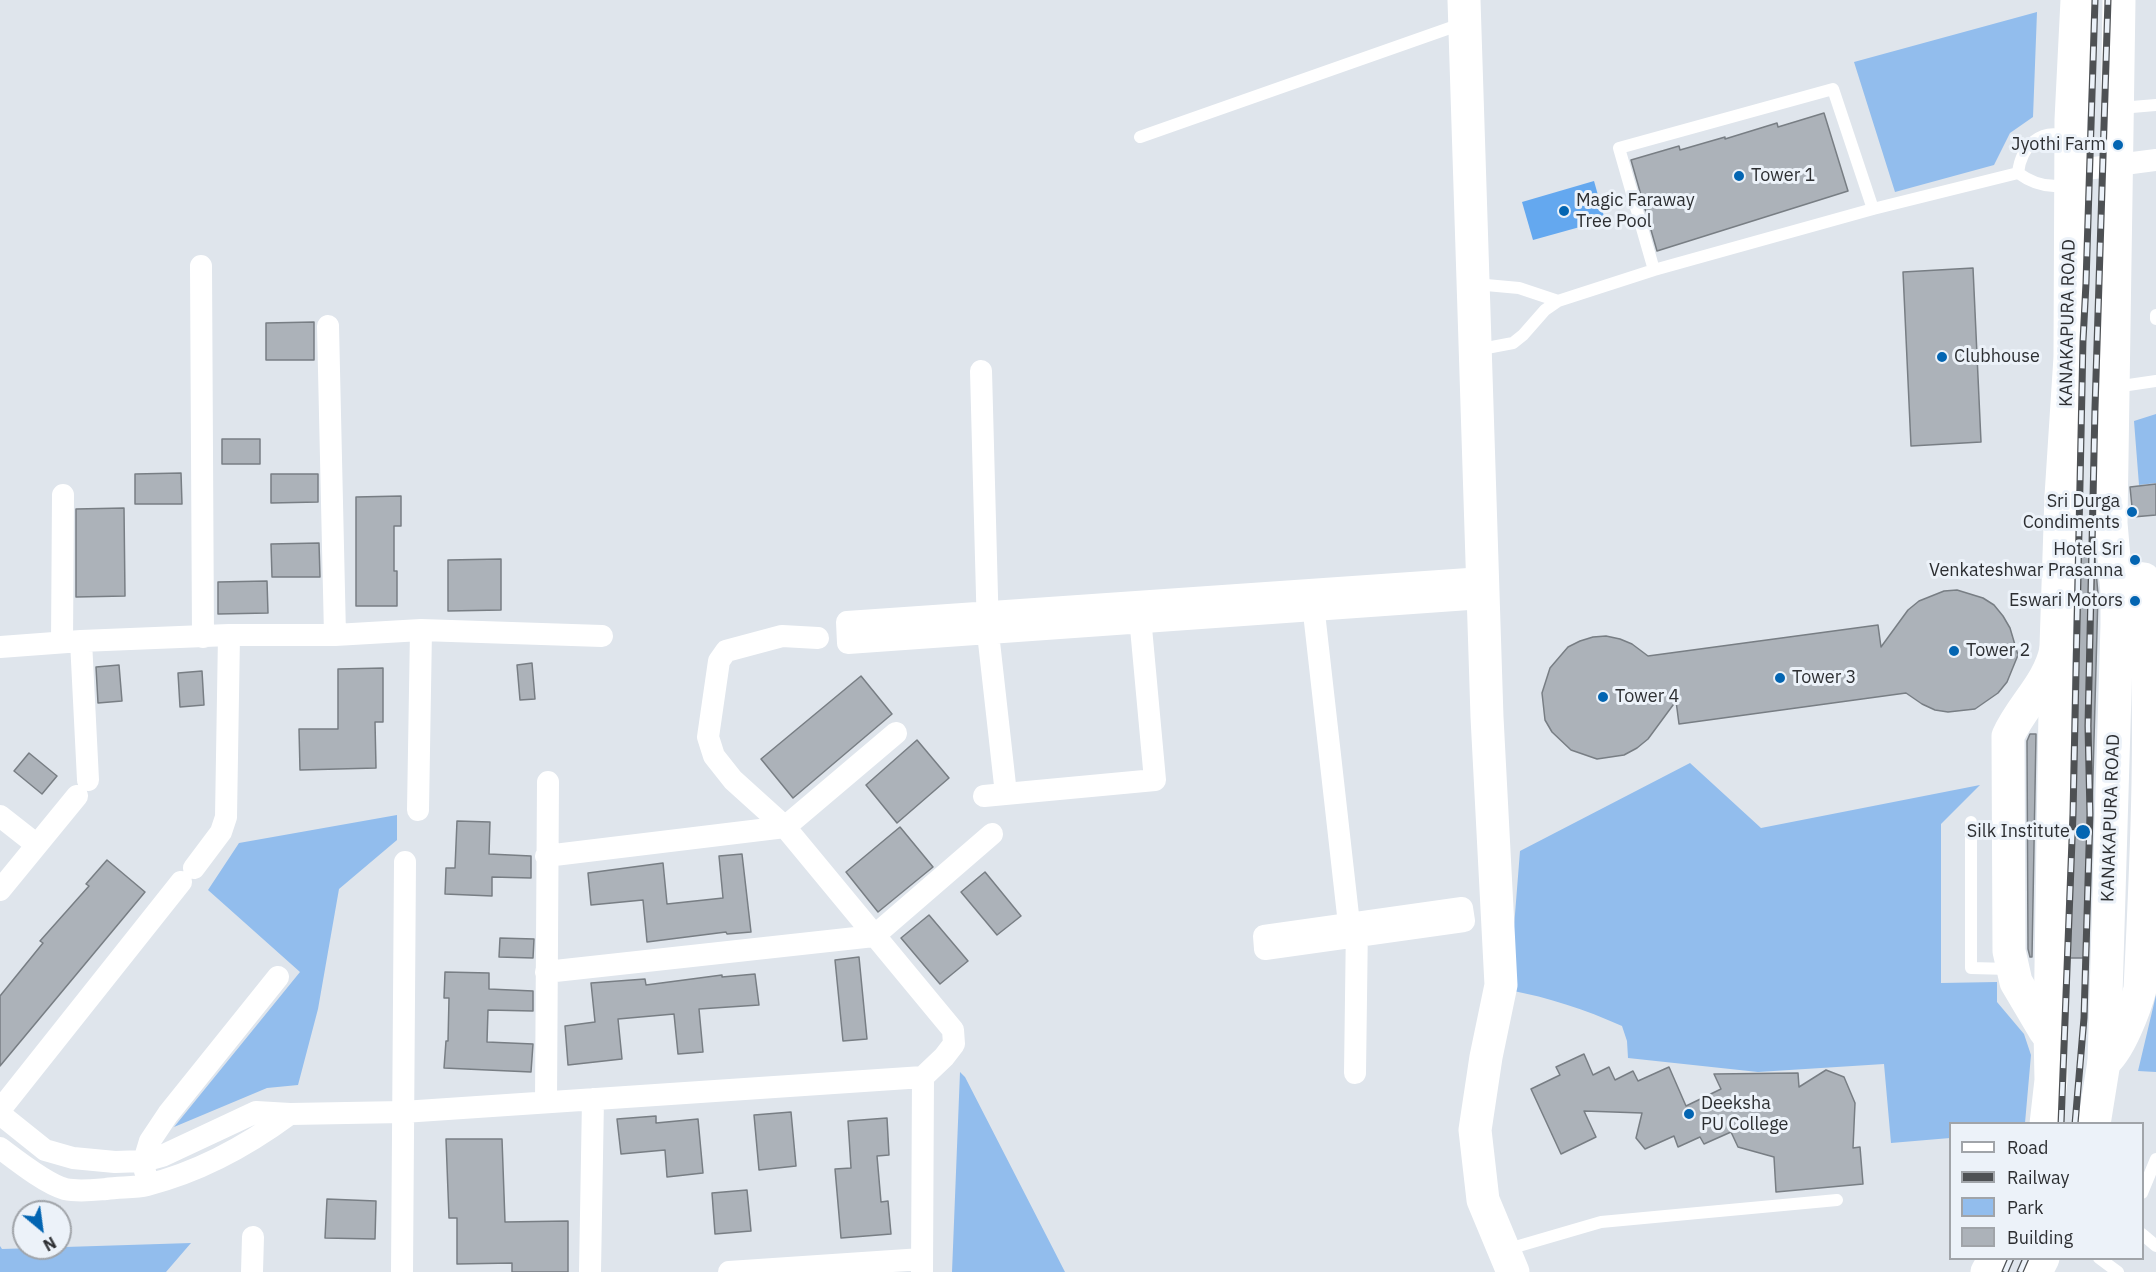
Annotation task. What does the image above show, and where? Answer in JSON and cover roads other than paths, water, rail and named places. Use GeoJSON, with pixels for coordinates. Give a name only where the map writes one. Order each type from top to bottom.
{"type":"FeatureCollection","features":[{"type":"Feature","properties":{"kind":"main road","name":"KANAKAPURA ROAD"},"geometry":{"type":"LineString","coordinates":[[2046,1122],[2050,1080],[2056,646],[2061,496],[2070,357],[2071,138],[2077,0]]}},
{"type":"Feature","properties":{"kind":"main road","name":"KANAKAPURA ROAD"},"geometry":{"type":"LineString","coordinates":[[2104,1062],[2111,1057],[2135,1009],[2140,989],[2152,820],[2137,624],[2115,574],[2111,523],[2119,0]]}},
{"type":"Feature","properties":{"kind":"main road"},"geometry":{"type":"LineString","coordinates":[[1465,11],[1487,717],[1502,985],[1486,1057],[1476,1130],[1483,1200],[1509,1261]]}},
{"type":"Feature","properties":{"kind":"main road","name":"KANAKAPURA ROAD"},"geometry":{"type":"LineString","coordinates":[[2094,1122],[2104,1062],[2137,624]]}},
{"type":"Feature","properties":{"kind":"main road","name":"KANAKAPURA ROAD"},"geometry":{"type":"LineString","coordinates":[[2050,1031],[2045,1030],[2016,982],[2011,969],[2008,736],[2016,718],[2042,685],[2053,663],[2056,646]]}},
{"type":"Feature","properties":{"kind":"street"},"geometry":{"type":"LineString","coordinates":[[2071,177],[2156,160]]}},
{"type":"Feature","properties":{"kind":"street"},"geometry":{"type":"LineString","coordinates":[[201,266],[203,637]]}},
{"type":"Feature","properties":{"kind":"street"},"geometry":{"type":"LineString","coordinates":[[328,326],[335,635]]}},
{"type":"Feature","properties":{"kind":"street"},"geometry":{"type":"LineString","coordinates":[[981,371],[987,623],[1006,794]]}},
{"type":"Feature","properties":{"kind":"street"},"geometry":{"type":"LineString","coordinates":[[0,890],[83,788],[63,495]]}},
{"type":"Feature","properties":{"kind":"street"},"geometry":{"type":"LineString","coordinates":[[987,623],[847,622],[848,643],[987,623],[1483,588]]}},
{"type":"Feature","properties":{"kind":"street"},"geometry":{"type":"LineString","coordinates":[[1312,600],[1354,928],[1355,1073]]}},
{"type":"Feature","properties":{"kind":"street"},"geometry":{"type":"LineString","coordinates":[[984,796],[1155,780],[1140,612]]}},
{"type":"Feature","properties":{"kind":"street"},"geometry":{"type":"LineString","coordinates":[[418,810],[421,630]]}},
{"type":"Feature","properties":{"kind":"street"},"geometry":{"type":"LineString","coordinates":[[0,646],[229,635],[335,635],[421,630],[602,636]]}},
{"type":"Feature","properties":{"kind":"street"},"geometry":{"type":"LineString","coordinates":[[229,635],[226,817],[221,832],[0,1112],[45,1150],[73,1158],[115,1162],[144,1161],[162,1156],[256,1112],[290,1114],[403,1112],[923,1077],[944,1058],[954,1044],[953,1030],[785,827],[733,780],[714,756],[708,737],[719,661],[726,651],[782,636],[819,639]]}},
{"type":"Feature","properties":{"kind":"street"},"geometry":{"type":"LineString","coordinates":[[546,856],[785,827],[896,733]]}},
{"type":"Feature","properties":{"kind":"street"},"geometry":{"type":"LineString","coordinates":[[546,1102],[548,782]]}},
{"type":"Feature","properties":{"kind":"street"},"geometry":{"type":"LineString","coordinates":[[0,816],[37,845]]}},
{"type":"Feature","properties":{"kind":"street"},"geometry":{"type":"LineString","coordinates":[[546,972],[874,936],[992,834]]}},
{"type":"Feature","properties":{"kind":"street"},"geometry":{"type":"LineString","coordinates":[[402,1272],[405,862]]}},
{"type":"Feature","properties":{"kind":"street"},"geometry":{"type":"LineString","coordinates":[[145,1185],[144,1161],[150,1141],[168,1114],[278,977]]}},
{"type":"Feature","properties":{"kind":"street"},"geometry":{"type":"LineString","coordinates":[[729,1272],[922,1265],[923,1077]]}},
{"type":"Feature","properties":{"kind":"street"},"geometry":{"type":"LineString","coordinates":[[590,1272],[593,1099]]}},
{"type":"Feature","properties":{"kind":"street"},"geometry":{"type":"LineString","coordinates":[[0,1148],[23,1165],[66,1189],[91,1190],[145,1185],[183,1174],[222,1155],[261,1135],[290,1114]]}},
{"type":"Feature","properties":{"kind":"street"},"geometry":{"type":"LineString","coordinates":[[252,1272],[253,1237]]}},
{"type":"Feature","properties":{"kind":"lane"},"geometry":{"type":"LineString","coordinates":[[1140,137],[1465,11]]}},
{"type":"Feature","properties":{"kind":"lane"},"geometry":{"type":"LineString","coordinates":[[1653,270],[1619,148],[1754,110],[1833,89],[1874,209]]}},
{"type":"Feature","properties":{"kind":"lane"},"geometry":{"type":"LineString","coordinates":[[2118,108],[2156,105]]}},
{"type":"Feature","properties":{"kind":"lane"},"geometry":{"type":"LineString","coordinates":[[2018,173],[2021,155],[2034,140],[2053,134],[2071,138]]}},
{"type":"Feature","properties":{"kind":"lane"},"geometry":{"type":"LineString","coordinates":[[2018,173],[2026,180],[2045,186],[2071,177]]}},
{"type":"Feature","properties":{"kind":"lane"},"geometry":{"type":"LineString","coordinates":[[1475,350],[1513,343],[1545,310],[1558,301],[1653,270],[1874,209],[2018,173]]}},
{"type":"Feature","properties":{"kind":"lane"},"geometry":{"type":"LineString","coordinates":[[1473,283],[1519,288],[1558,301]]}},
{"type":"Feature","properties":{"kind":"lane"},"geometry":{"type":"LineString","coordinates":[[2114,387],[2156,381]]}},
{"type":"Feature","properties":{"kind":"lane"},"geometry":{"type":"LineString","coordinates":[[1971,822],[1971,968],[2011,969]]}},
{"type":"Feature","properties":{"kind":"lane"},"geometry":{"type":"LineString","coordinates":[[2144,1188],[2156,1159]]}},
{"type":"Feature","properties":{"kind":"lane"},"geometry":{"type":"LineString","coordinates":[[1509,1261],[1601,1222],[1837,1200]]}},
{"type":"Feature","properties":{"kind":"lane"},"geometry":{"type":"LineString","coordinates":[[2144,1236],[2156,1246]]}},
{"type":"Feature","properties":{"kind":"lane"},"geometry":{"type":"LineString","coordinates":[[2102,1260],[2118,1272]]}},
{"type":"Feature","properties":{"kind":"railway"},"geometry":{"type":"LineString","coordinates":[[2061,1122],[2073,814],[2083,341],[2095,0]]}},
{"type":"Feature","properties":{"kind":"railway"},"geometry":{"type":"LineString","coordinates":[[2075,1122],[2084,1018],[2090,814],[2088,726],[2095,408],[2108,0]]}},
{"type":"Feature","properties":{"kind":"railway"},"geometry":{"type":"LineString","coordinates":[[2005,1272],[2010,1260]]}},
{"type":"Feature","properties":{"kind":"railway"},"geometry":{"type":"LineString","coordinates":[[2020,1272],[2025,1260]]}},
{"type":"Feature","properties":{"kind":"place","name":"Jyothi Farm"},"geometry":{"type":"Point","coordinates":[2118,145]}},
{"type":"Feature","properties":{"kind":"place","name":"Tower 1"},"geometry":{"type":"Point","coordinates":[1739,176]}},
{"type":"Feature","properties":{"kind":"place","name":"Magic Faraway Tree Pool"},"geometry":{"type":"Point","coordinates":[1564,211]}},
{"type":"Feature","properties":{"kind":"place","name":"Clubhouse"},"geometry":{"type":"Point","coordinates":[1942,357]}},
{"type":"Feature","properties":{"kind":"place","name":"Sri Durga Condiments"},"geometry":{"type":"Point","coordinates":[2132,512]}},
{"type":"Feature","properties":{"kind":"place","name":"Hotel Sri Venkateshwar Prasanna"},"geometry":{"type":"Point","coordinates":[2135,560]}},
{"type":"Feature","properties":{"kind":"place","name":"Eswari Motors"},"geometry":{"type":"Point","coordinates":[2135,601]}},
{"type":"Feature","properties":{"kind":"place","name":"Tower 2"},"geometry":{"type":"Point","coordinates":[1954,651]}},
{"type":"Feature","properties":{"kind":"place","name":"Tower 3"},"geometry":{"type":"Point","coordinates":[1780,678]}},
{"type":"Feature","properties":{"kind":"place","name":"Tower 4"},"geometry":{"type":"Point","coordinates":[1603,697]}},
{"type":"Feature","properties":{"kind":"place","name":"Silk Institute"},"geometry":{"type":"Point","coordinates":[2083,832]}},
{"type":"Feature","properties":{"kind":"place","name":"Deeksha PU College"},"geometry":{"type":"Point","coordinates":[1689,1114]}}]}
